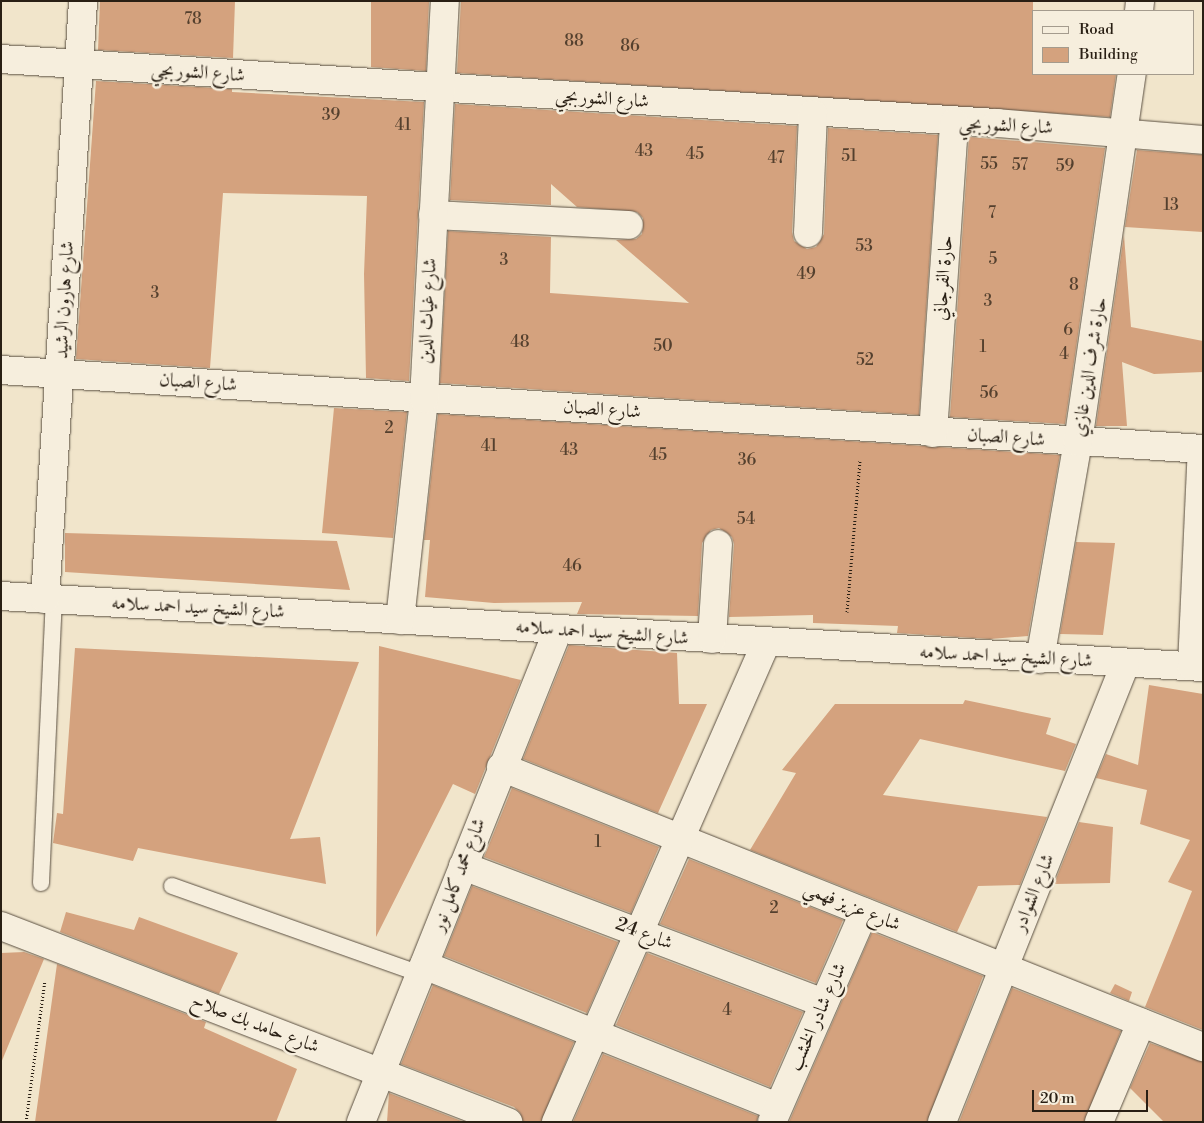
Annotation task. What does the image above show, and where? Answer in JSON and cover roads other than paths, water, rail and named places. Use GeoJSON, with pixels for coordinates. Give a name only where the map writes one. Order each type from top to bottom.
{"type":"FeatureCollection","features":[{"type":"Feature","properties":{"kind":"street","name":"شارع هارون الرشيد"},"geometry":{"type":"LineString","coordinates":[[50,599],[83,1]]}},
{"type":"Feature","properties":{"kind":"street","name":"شارع غياث الدين"},"geometry":{"type":"LineString","coordinates":[[400,620],[424,399],[445,1]]}},
{"type":"Feature","properties":{"kind":"street","name":"شارع الشوربجي"},"geometry":{"type":"LineString","coordinates":[[1,59],[1203,140]]}},
{"type":"Feature","properties":{"kind":"street","name":"حارة شرف الدين غازي"},"geometry":{"type":"LineString","coordinates":[[1040,659],[1078,442],[1126,134],[1132,75]]}},
{"type":"Feature","properties":{"kind":"street"},"geometry":{"type":"LineString","coordinates":[[808,233],[813,114]]}},
{"type":"Feature","properties":{"kind":"street","name":"حارة الفرجاني"},"geometry":{"type":"LineString","coordinates":[[933,433],[954,123]]}},
{"type":"Feature","properties":{"kind":"street"},"geometry":{"type":"LineString","coordinates":[[433,215],[629,225]]}},
{"type":"Feature","properties":{"kind":"street","name":"شارع الصبان"},"geometry":{"type":"LineString","coordinates":[[1,370],[933,433],[1202,449]]}},
{"type":"Feature","properties":{"kind":"street"},"geometry":{"type":"LineString","coordinates":[[1198,667],[1202,449]]}},
{"type":"Feature","properties":{"kind":"street"},"geometry":{"type":"LineString","coordinates":[[712,639],[718,544]]}},
{"type":"Feature","properties":{"kind":"street","name":"شارع الشيخ سيد احمد سلامه"},"geometry":{"type":"LineString","coordinates":[[1,596],[766,643],[1198,667]]}},
{"type":"Feature","properties":{"kind":"street","name":"شارع محمد كامل نور"},"geometry":{"type":"LineString","coordinates":[[361,1122],[501,767],[558,630]]}},
{"type":"Feature","properties":{"kind":"street"},"geometry":{"type":"LineString","coordinates":[[556,1122],[682,840],[766,643]]}},
{"type":"Feature","properties":{"kind":"street","name":"شارع الشوادر"},"geometry":{"type":"LineString","coordinates":[[942,1122],[1125,664]]}},
{"type":"Feature","properties":{"kind":"street","name":"شارع عزيز فهمي"},"geometry":{"type":"LineString","coordinates":[[501,767],[1203,1047]]}},
{"type":"Feature","properties":{"kind":"street","name":"شارع 24"},"geometry":{"type":"LineString","coordinates":[[463,866],[824,1003]]}},
{"type":"Feature","properties":{"kind":"street","name":"شارع شادر الخشب"},"geometry":{"type":"LineString","coordinates":[[775,1114],[864,912]]}},
{"type":"Feature","properties":{"kind":"street","name":"شارع حامد بك صلاح"},"geometry":{"type":"LineString","coordinates":[[1,926],[508,1122]]}},
{"type":"Feature","properties":{"kind":"street"},"geometry":{"type":"LineString","coordinates":[[422,970],[596,1034],[775,1114]]}},
{"type":"Feature","properties":{"kind":"street"},"geometry":{"type":"LineString","coordinates":[[1099,1122],[1141,1022]]}},
{"type":"Feature","properties":{"kind":"lane"},"geometry":{"type":"LineString","coordinates":[[41,883],[50,599]]}},
{"type":"Feature","properties":{"kind":"lane"},"geometry":{"type":"LineString","coordinates":[[172,886],[422,970]]}}]}
